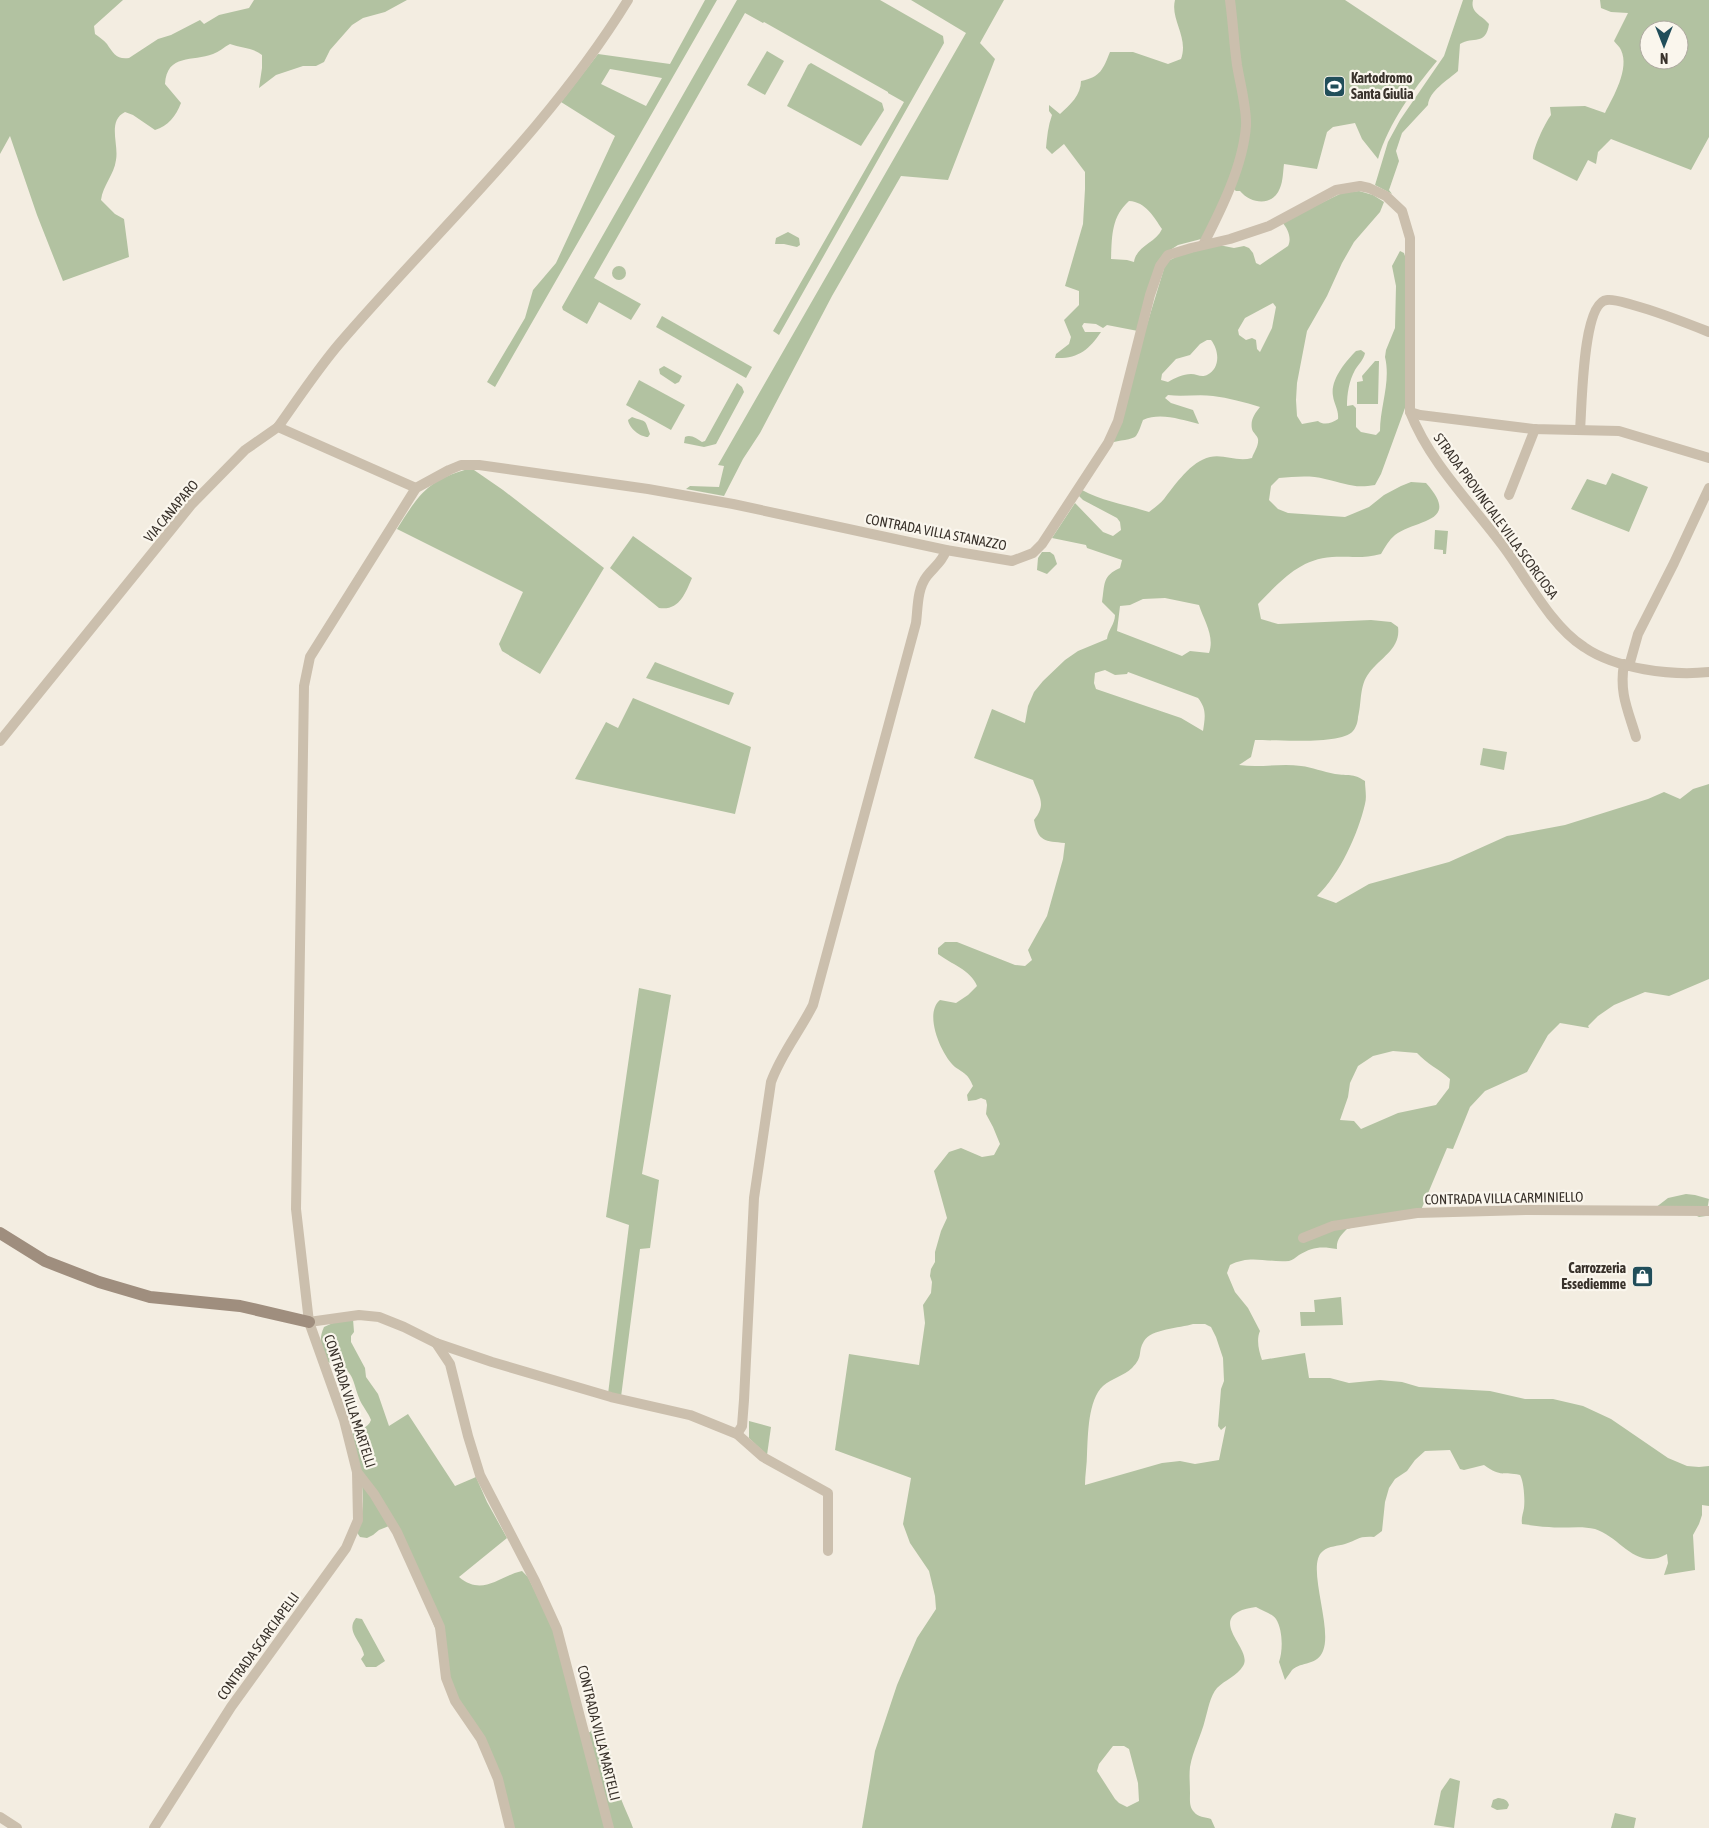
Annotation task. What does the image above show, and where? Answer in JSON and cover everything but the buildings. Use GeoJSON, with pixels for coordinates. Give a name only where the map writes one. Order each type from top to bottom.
{"type":"FeatureCollection","features":[{"type":"Feature","properties":{"kind":"street","name":"VIA CANAPARO"},"geometry":{"type":"LineString","coordinates":[[0,740],[191,505],[245,450],[278,427],[338,346],[439,233],[486,184],[589,59],[628,0]]}},
{"type":"Feature","properties":{"kind":"street"},"geometry":{"type":"LineString","coordinates":[[1203,245],[1220,212],[1240,159],[1246,125],[1230,0]]}},
{"type":"Feature","properties":{"kind":"street","name":"CONTRADA VILLA STANAZZO"},"geometry":{"type":"LineString","coordinates":[[416,488],[461,465],[479,465],[733,504],[946,550],[1012,561],[1033,553],[1042,544],[1108,443],[1118,420],[1150,295],[1160,266],[1168,255],[1230,239],[1268,226],[1336,190],[1360,186],[1369,188]]}},
{"type":"Feature","properties":{"kind":"street","name":"STRADA PROVINCIALE VILLA SCORCIOSA"},"geometry":{"type":"LineString","coordinates":[[1369,188],[1386,196],[1402,211],[1410,238],[1410,412],[1418,432],[1431,454],[1504,547],[1553,618],[1583,647],[1604,658],[1627,665],[1664,672],[1709,672]]}},
{"type":"Feature","properties":{"kind":"street"},"geometry":{"type":"LineString","coordinates":[[1580,430],[1589,324],[1600,303],[1606,300],[1618,301],[1658,312],[1709,332]]}},
{"type":"Feature","properties":{"kind":"street"},"geometry":{"type":"LineString","coordinates":[[1410,412],[1420,415],[1535,429],[1619,431],[1709,458]]}},
{"type":"Feature","properties":{"kind":"street"},"geometry":{"type":"LineString","coordinates":[[0,1233],[45,1261],[99,1282],[150,1297],[240,1306],[309,1322],[296,1209],[304,686],[310,657],[416,488],[278,427]]}},
{"type":"Feature","properties":{"kind":"street"},"geometry":{"type":"LineString","coordinates":[[1509,494],[1535,429]]}},
{"type":"Feature","properties":{"kind":"street"},"geometry":{"type":"LineString","coordinates":[[1636,736],[1623,695],[1621,680],[1638,634],[1709,488]]}},
{"type":"Feature","properties":{"kind":"street"},"geometry":{"type":"LineString","coordinates":[[737,1434],[742,1426],[743,1417],[754,1198],[771,1082],[776,1068],[803,1025],[813,1005],[916,623],[920,590],[926,578],[944,556],[946,550]]}},
{"type":"Feature","properties":{"kind":"street","name":"CONTRADA VILLA CARMINIELLO"},"geometry":{"type":"LineString","coordinates":[[1303,1238],[1333,1226],[1417,1214],[1528,1210],[1709,1211]]}},
{"type":"Feature","properties":{"kind":"street","name":"CONTRADA VILLA MARTELLI"},"geometry":{"type":"LineString","coordinates":[[510,1828],[498,1780],[481,1739],[455,1701],[446,1678],[440,1627],[397,1532],[374,1494],[357,1472],[344,1420],[309,1322],[359,1315],[379,1317],[436,1343],[492,1362],[611,1397],[690,1415],[737,1434],[763,1457],[828,1493],[828,1551]]}},
{"type":"Feature","properties":{"kind":"street","name":"CONTRADA VILLA MARTELLI"},"geometry":{"type":"LineString","coordinates":[[436,1343],[450,1364],[480,1475],[535,1581],[557,1629],[609,1828]]}},
{"type":"Feature","properties":{"kind":"street","name":"CONTRADA SCARCIAPELLI"},"geometry":{"type":"LineString","coordinates":[[154,1828],[230,1707],[346,1548],[358,1520],[357,1472]]}},
{"type":"Feature","properties":{"kind":"street"},"geometry":{"type":"LineString","coordinates":[[0,1817],[17,1828]]}},
{"type":"Feature","properties":{"kind":"green space"},"geometry":{"type":"Polygon","coordinates":[[[0,0],[123,0],[94,26],[95,34],[116,55],[121,58],[129,58],[158,39],[171,35],[200,20],[204,24],[219,15],[249,8],[254,0],[407,0],[385,12],[363,18],[352,25],[330,50],[324,62],[316,66],[303,66],[276,75],[259,88],[262,55],[251,49],[230,44],[213,54],[182,60],[171,67],[165,84],[181,103],[171,120],[155,130],[133,115],[125,112],[116,121],[116,160],[101,200],[115,214],[124,219],[129,257],[63,281],[37,215],[10,136],[0,154],[0,0]]]}},
{"type":"Feature","properties":{"kind":"green space"},"geometry":{"type":"Polygon","coordinates":[[[705,0],[717,0],[495,387],[487,382],[525,318],[533,290],[556,263],[615,136],[561,102],[598,54],[670,64],[705,0]],[[610,69],[601,84],[646,106],[662,78],[610,69]]]}},
{"type":"Feature","properties":{"kind":"green space"},"geometry":{"type":"Polygon","coordinates":[[[737,0],[880,0],[943,36],[944,43],[779,335],[773,331],[904,102],[745,13],[594,278],[641,304],[631,320],[599,302],[587,324],[563,310],[562,307],[737,0]]]}},
{"type":"Feature","properties":{"kind":"green space"},"geometry":{"type":"Polygon","coordinates":[[[911,0],[1004,0],[980,43],[995,59],[948,180],[901,176],[832,296],[760,433],[743,459],[724,496],[686,489],[690,486],[719,487],[724,466],[718,465],[966,33],[911,0]]]}},
{"type":"Feature","properties":{"kind":"green space"},"geometry":{"type":"Polygon","coordinates":[[[1175,0],[1229,0],[1245,123],[1238,160],[1205,238],[1178,245],[1164,254],[1138,331],[1107,325],[1103,328],[1096,324],[1084,323],[1082,326],[1085,332],[1101,332],[1097,338],[1076,355],[1055,358],[1056,354],[1069,344],[1071,337],[1064,320],[1079,305],[1079,291],[1065,286],[1083,224],[1085,172],[1064,144],[1052,154],[1046,148],[1052,115],[1049,111],[1049,105],[1060,114],[1077,95],[1081,81],[1097,75],[1110,52],[1133,52],[1168,64],[1181,59],[1183,43],[1174,7],[1175,0]],[[1129,201],[1123,207],[1116,221],[1112,235],[1111,259],[1134,262],[1138,252],[1155,238],[1162,229],[1145,207],[1129,201]]]}},
{"type":"Feature","properties":{"kind":"green space","name":"Kartodromo Santa Giulia"},"geometry":{"type":"Polygon","coordinates":[[[1232,0],[1345,0],[1437,61],[1419,83],[1395,119],[1378,159],[1362,139],[1355,123],[1333,127],[1327,132],[1317,169],[1284,164],[1281,185],[1277,194],[1267,201],[1262,202],[1250,199],[1231,187],[1247,126],[1232,0]]]}},
{"type":"Feature","properties":{"kind":"green space"},"geometry":{"type":"Polygon","coordinates":[[[1463,0],[1473,0],[1475,11],[1489,24],[1487,31],[1482,38],[1460,44],[1458,71],[1435,90],[1428,105],[1402,133],[1396,151],[1399,161],[1389,190],[1392,194],[1375,185],[1388,142],[1400,120],[1444,56],[1463,0]]]}},
{"type":"Feature","properties":{"kind":"green space"},"geometry":{"type":"Polygon","coordinates":[[[1600,0],[1709,0],[1709,137],[1691,170],[1611,139],[1598,152],[1596,164],[1588,160],[1577,181],[1533,159],[1539,137],[1551,115],[1550,107],[1585,106],[1605,113],[1622,74],[1623,58],[1620,49],[1614,41],[1628,13],[1611,12],[1601,8],[1600,0]]]}},
{"type":"Feature","properties":{"kind":"green space"},"geometry":{"type":"Polygon","coordinates":[[[767,51],[784,61],[765,95],[747,85],[767,51]]]}},
{"type":"Feature","properties":{"kind":"green space"},"geometry":{"type":"Polygon","coordinates":[[[811,63],[882,103],[884,110],[861,146],[787,106],[808,65],[811,63]]]}},
{"type":"Feature","properties":{"kind":"green space"},"geometry":{"type":"Polygon","coordinates":[[[1359,191],[1373,195],[1384,202],[1380,212],[1354,242],[1307,331],[1297,383],[1297,416],[1302,424],[1318,421],[1328,423],[1338,419],[1333,396],[1336,377],[1356,351],[1361,350],[1365,353],[1351,379],[1347,406],[1353,405],[1356,408],[1356,427],[1361,432],[1376,435],[1380,431],[1387,376],[1386,350],[1395,328],[1396,286],[1392,266],[1400,251],[1404,253],[1406,259],[1405,408],[1381,474],[1375,485],[1355,486],[1314,477],[1279,478],[1271,486],[1269,500],[1278,509],[1288,513],[1345,517],[1369,507],[1384,495],[1401,486],[1411,482],[1426,483],[1436,496],[1439,506],[1438,513],[1432,518],[1395,535],[1381,554],[1362,557],[1332,557],[1310,562],[1300,567],[1258,604],[1261,619],[1278,624],[1371,620],[1391,622],[1398,627],[1398,635],[1393,647],[1366,678],[1362,689],[1357,722],[1353,731],[1336,738],[1322,740],[1255,740],[1251,757],[1239,765],[1309,767],[1335,774],[1354,776],[1365,781],[1366,801],[1353,840],[1333,877],[1317,896],[1336,903],[1369,884],[1449,862],[1507,836],[1565,825],[1648,799],[1664,792],[1680,799],[1693,789],[1709,784],[1709,979],[1669,996],[1645,992],[1614,1005],[1598,1016],[1588,1026],[1589,1028],[1560,1023],[1548,1035],[1527,1072],[1485,1091],[1470,1107],[1453,1149],[1447,1148],[1421,1210],[1347,1229],[1338,1240],[1337,1249],[1321,1247],[1313,1249],[1289,1261],[1245,1260],[1230,1265],[1227,1273],[1235,1292],[1248,1308],[1260,1331],[1258,1342],[1262,1360],[1305,1353],[1309,1378],[1330,1378],[1349,1383],[1380,1380],[1402,1382],[1419,1387],[1490,1391],[1525,1399],[1553,1399],[1583,1406],[1611,1419],[1668,1458],[1687,1466],[1709,1466],[1709,1506],[1702,1505],[1702,1515],[1693,1535],[1695,1570],[1664,1575],[1668,1563],[1667,1554],[1646,1559],[1637,1556],[1604,1533],[1595,1529],[1522,1524],[1524,1496],[1520,1475],[1499,1473],[1484,1465],[1464,1470],[1460,1469],[1450,1450],[1425,1451],[1407,1471],[1395,1479],[1389,1488],[1385,1502],[1382,1531],[1374,1537],[1361,1538],[1328,1548],[1318,1558],[1318,1582],[1325,1627],[1325,1640],[1323,1651],[1317,1659],[1296,1667],[1285,1680],[1279,1662],[1282,1646],[1276,1619],[1256,1607],[1240,1611],[1232,1617],[1230,1624],[1232,1631],[1245,1660],[1238,1673],[1217,1688],[1213,1695],[1190,1767],[1191,1808],[1198,1815],[1211,1819],[1215,1828],[862,1828],[875,1751],[897,1685],[917,1638],[936,1609],[929,1571],[910,1543],[903,1524],[911,1478],[835,1450],[849,1354],[919,1365],[925,1323],[923,1305],[931,1293],[931,1269],[935,1262],[935,1252],[941,1231],[947,1218],[934,1171],[949,1152],[961,1148],[982,1157],[994,1155],[1000,1144],[986,1114],[986,1100],[981,1098],[968,1101],[967,1095],[973,1086],[966,1075],[950,1062],[936,1035],[933,1015],[935,1006],[940,1000],[956,1003],[977,986],[965,971],[938,954],[938,948],[945,942],[957,942],[1015,965],[1025,966],[1032,960],[1028,950],[1047,916],[1063,859],[1065,843],[1047,841],[1038,833],[1034,820],[1040,809],[1041,800],[1033,780],[974,758],[992,709],[1025,723],[1028,706],[1034,692],[1043,681],[1065,660],[1078,651],[1107,639],[1115,615],[1102,602],[1104,585],[1110,574],[1120,568],[1122,560],[1087,548],[1086,545],[1052,538],[1075,503],[1103,532],[1113,536],[1121,530],[1120,522],[1117,518],[1079,496],[1082,490],[1106,500],[1149,512],[1162,501],[1184,474],[1196,463],[1215,456],[1241,459],[1252,458],[1257,447],[1258,439],[1253,430],[1252,420],[1260,407],[1231,399],[1202,395],[1168,395],[1165,398],[1171,403],[1193,410],[1199,424],[1164,417],[1150,418],[1143,420],[1136,436],[1111,443],[1166,262],[1178,256],[1219,245],[1249,248],[1253,253],[1256,263],[1260,265],[1288,246],[1289,234],[1282,222],[1342,193],[1359,191]],[[1273,303],[1245,318],[1238,330],[1239,335],[1246,340],[1252,338],[1256,340],[1257,349],[1260,352],[1272,328],[1276,307],[1273,303]],[[1211,340],[1200,344],[1190,355],[1176,359],[1162,374],[1161,380],[1168,382],[1188,374],[1205,376],[1215,368],[1217,354],[1211,340]],[[1165,598],[1143,599],[1130,605],[1120,606],[1117,631],[1182,656],[1190,651],[1209,653],[1210,635],[1199,605],[1165,598]],[[1105,670],[1095,673],[1094,683],[1096,689],[1181,718],[1203,731],[1204,710],[1198,698],[1128,672],[1127,674],[1115,675],[1105,670]],[[1393,1051],[1373,1056],[1358,1066],[1350,1083],[1348,1097],[1340,1120],[1354,1121],[1361,1129],[1398,1113],[1436,1105],[1449,1088],[1450,1079],[1417,1053],[1393,1051]],[[1193,1324],[1159,1331],[1144,1341],[1138,1360],[1132,1368],[1103,1386],[1094,1400],[1090,1418],[1085,1485],[1162,1463],[1180,1461],[1195,1464],[1219,1460],[1226,1426],[1221,1430],[1218,1426],[1221,1389],[1224,1381],[1223,1358],[1216,1337],[1211,1327],[1205,1324],[1193,1324]],[[1113,1746],[1099,1764],[1097,1771],[1119,1803],[1127,1807],[1139,1801],[1138,1783],[1129,1749],[1124,1746],[1113,1746]]]}},
{"type":"Feature","properties":{"kind":"green space"},"geometry":{"type":"Polygon","coordinates":[[[788,232],[799,238],[800,245],[797,247],[775,244],[776,238],[788,232]]]}},
{"type":"Feature","properties":{"kind":"green space"},"geometry":{"type":"Polygon","coordinates":[[[616,266],[622,266],[626,273],[622,280],[616,280],[612,276],[612,270],[616,266]]]}},
{"type":"Feature","properties":{"kind":"green space"},"geometry":{"type":"Polygon","coordinates":[[[662,316],[752,367],[746,378],[656,327],[662,316]]]}},
{"type":"Feature","properties":{"kind":"green space"},"geometry":{"type":"Polygon","coordinates":[[[1375,361],[1379,361],[1378,404],[1357,404],[1357,382],[1363,381],[1362,376],[1375,361]]]}},
{"type":"Feature","properties":{"kind":"green space"},"geometry":{"type":"Polygon","coordinates":[[[664,366],[682,376],[679,382],[675,384],[660,374],[659,369],[664,366]]]}},
{"type":"Feature","properties":{"kind":"green space"},"geometry":{"type":"Polygon","coordinates":[[[639,380],[685,405],[671,430],[626,405],[639,380]]]}},
{"type":"Feature","properties":{"kind":"green space"},"geometry":{"type":"Polygon","coordinates":[[[737,383],[744,392],[716,444],[704,447],[684,443],[687,436],[694,437],[702,442],[705,441],[737,383]]]}},
{"type":"Feature","properties":{"kind":"green space"},"geometry":{"type":"Polygon","coordinates":[[[632,417],[646,423],[650,434],[648,437],[638,434],[633,429],[628,420],[632,417]]]}},
{"type":"Feature","properties":{"kind":"green space"},"geometry":{"type":"Polygon","coordinates":[[[468,469],[474,470],[503,490],[604,568],[540,674],[502,651],[499,644],[523,592],[397,529],[418,498],[433,484],[454,473],[468,469]]]}},
{"type":"Feature","properties":{"kind":"green space"},"geometry":{"type":"Polygon","coordinates":[[[1612,473],[1648,487],[1629,532],[1571,509],[1587,479],[1606,485],[1612,473]]]}},
{"type":"Feature","properties":{"kind":"green space"},"geometry":{"type":"Polygon","coordinates":[[[1435,530],[1448,531],[1446,554],[1443,554],[1443,550],[1434,549],[1435,530]]]}},
{"type":"Feature","properties":{"kind":"green space"},"geometry":{"type":"Polygon","coordinates":[[[633,536],[692,578],[684,595],[672,607],[659,608],[610,568],[633,536]]]}},
{"type":"Feature","properties":{"kind":"green space"},"geometry":{"type":"Polygon","coordinates":[[[1042,552],[1050,552],[1054,555],[1057,564],[1047,574],[1037,570],[1038,558],[1042,552]]]}},
{"type":"Feature","properties":{"kind":"green space"},"geometry":{"type":"Polygon","coordinates":[[[655,662],[734,693],[729,705],[646,678],[655,662]]]}},
{"type":"Feature","properties":{"kind":"green space"},"geometry":{"type":"Polygon","coordinates":[[[633,698],[751,747],[735,814],[575,779],[606,722],[618,728],[633,698]]]}},
{"type":"Feature","properties":{"kind":"green space"},"geometry":{"type":"Polygon","coordinates":[[[1483,748],[1507,752],[1504,770],[1480,765],[1483,748]]]}},
{"type":"Feature","properties":{"kind":"green space"},"geometry":{"type":"Polygon","coordinates":[[[639,988],[671,995],[642,1174],[659,1180],[650,1248],[640,1249],[621,1397],[608,1394],[629,1225],[606,1217],[639,988]]]}},
{"type":"Feature","properties":{"kind":"green space"},"geometry":{"type":"Polygon","coordinates":[[[1686,1194],[1709,1199],[1706,1216],[1699,1217],[1693,1214],[1655,1208],[1668,1198],[1686,1194]]]}},
{"type":"Feature","properties":{"kind":"green space"},"geometry":{"type":"Polygon","coordinates":[[[1341,1297],[1343,1325],[1301,1326],[1300,1312],[1315,1312],[1314,1300],[1341,1297]]]}},
{"type":"Feature","properties":{"kind":"green space"},"geometry":{"type":"Polygon","coordinates":[[[353,1319],[354,1332],[351,1336],[351,1342],[365,1368],[366,1377],[378,1394],[389,1426],[408,1414],[455,1486],[476,1477],[487,1502],[507,1538],[459,1577],[468,1583],[483,1585],[522,1571],[528,1577],[557,1637],[584,1736],[594,1729],[606,1743],[612,1758],[620,1796],[633,1828],[512,1828],[505,1795],[453,1691],[445,1653],[394,1524],[379,1530],[367,1538],[360,1537],[356,1531],[363,1509],[363,1496],[360,1470],[352,1434],[365,1427],[371,1420],[360,1401],[350,1374],[343,1367],[328,1362],[322,1349],[321,1341],[324,1327],[335,1322],[353,1319]]]}},
{"type":"Feature","properties":{"kind":"green space"},"geometry":{"type":"Polygon","coordinates":[[[749,1421],[771,1427],[767,1455],[749,1438],[749,1421]]]}},
{"type":"Feature","properties":{"kind":"green space"},"geometry":{"type":"Polygon","coordinates":[[[356,1618],[362,1619],[385,1661],[376,1667],[366,1667],[361,1659],[364,1655],[363,1650],[352,1627],[356,1618]]]}},
{"type":"Feature","properties":{"kind":"green space"},"geometry":{"type":"Polygon","coordinates":[[[1450,1778],[1460,1781],[1454,1828],[1434,1825],[1441,1791],[1450,1778]]]}},
{"type":"Feature","properties":{"kind":"green space"},"geometry":{"type":"Polygon","coordinates":[[[1498,1798],[1504,1799],[1507,1802],[1509,1805],[1507,1809],[1497,1810],[1491,1807],[1493,1800],[1498,1798]]]}},
{"type":"Feature","properties":{"kind":"green space"},"geometry":{"type":"Polygon","coordinates":[[[1615,1813],[1636,1818],[1634,1828],[1611,1828],[1615,1813]]]}},
{"type":"Feature","properties":{"kind":"place","name":"Kartodromo Santa Giulia"},"geometry":{"type":"Point","coordinates":[1335,86]}},
{"type":"Feature","properties":{"kind":"place","name":"Carrozzeria Essediemme"},"geometry":{"type":"Point","coordinates":[1642,1276]}}]}
